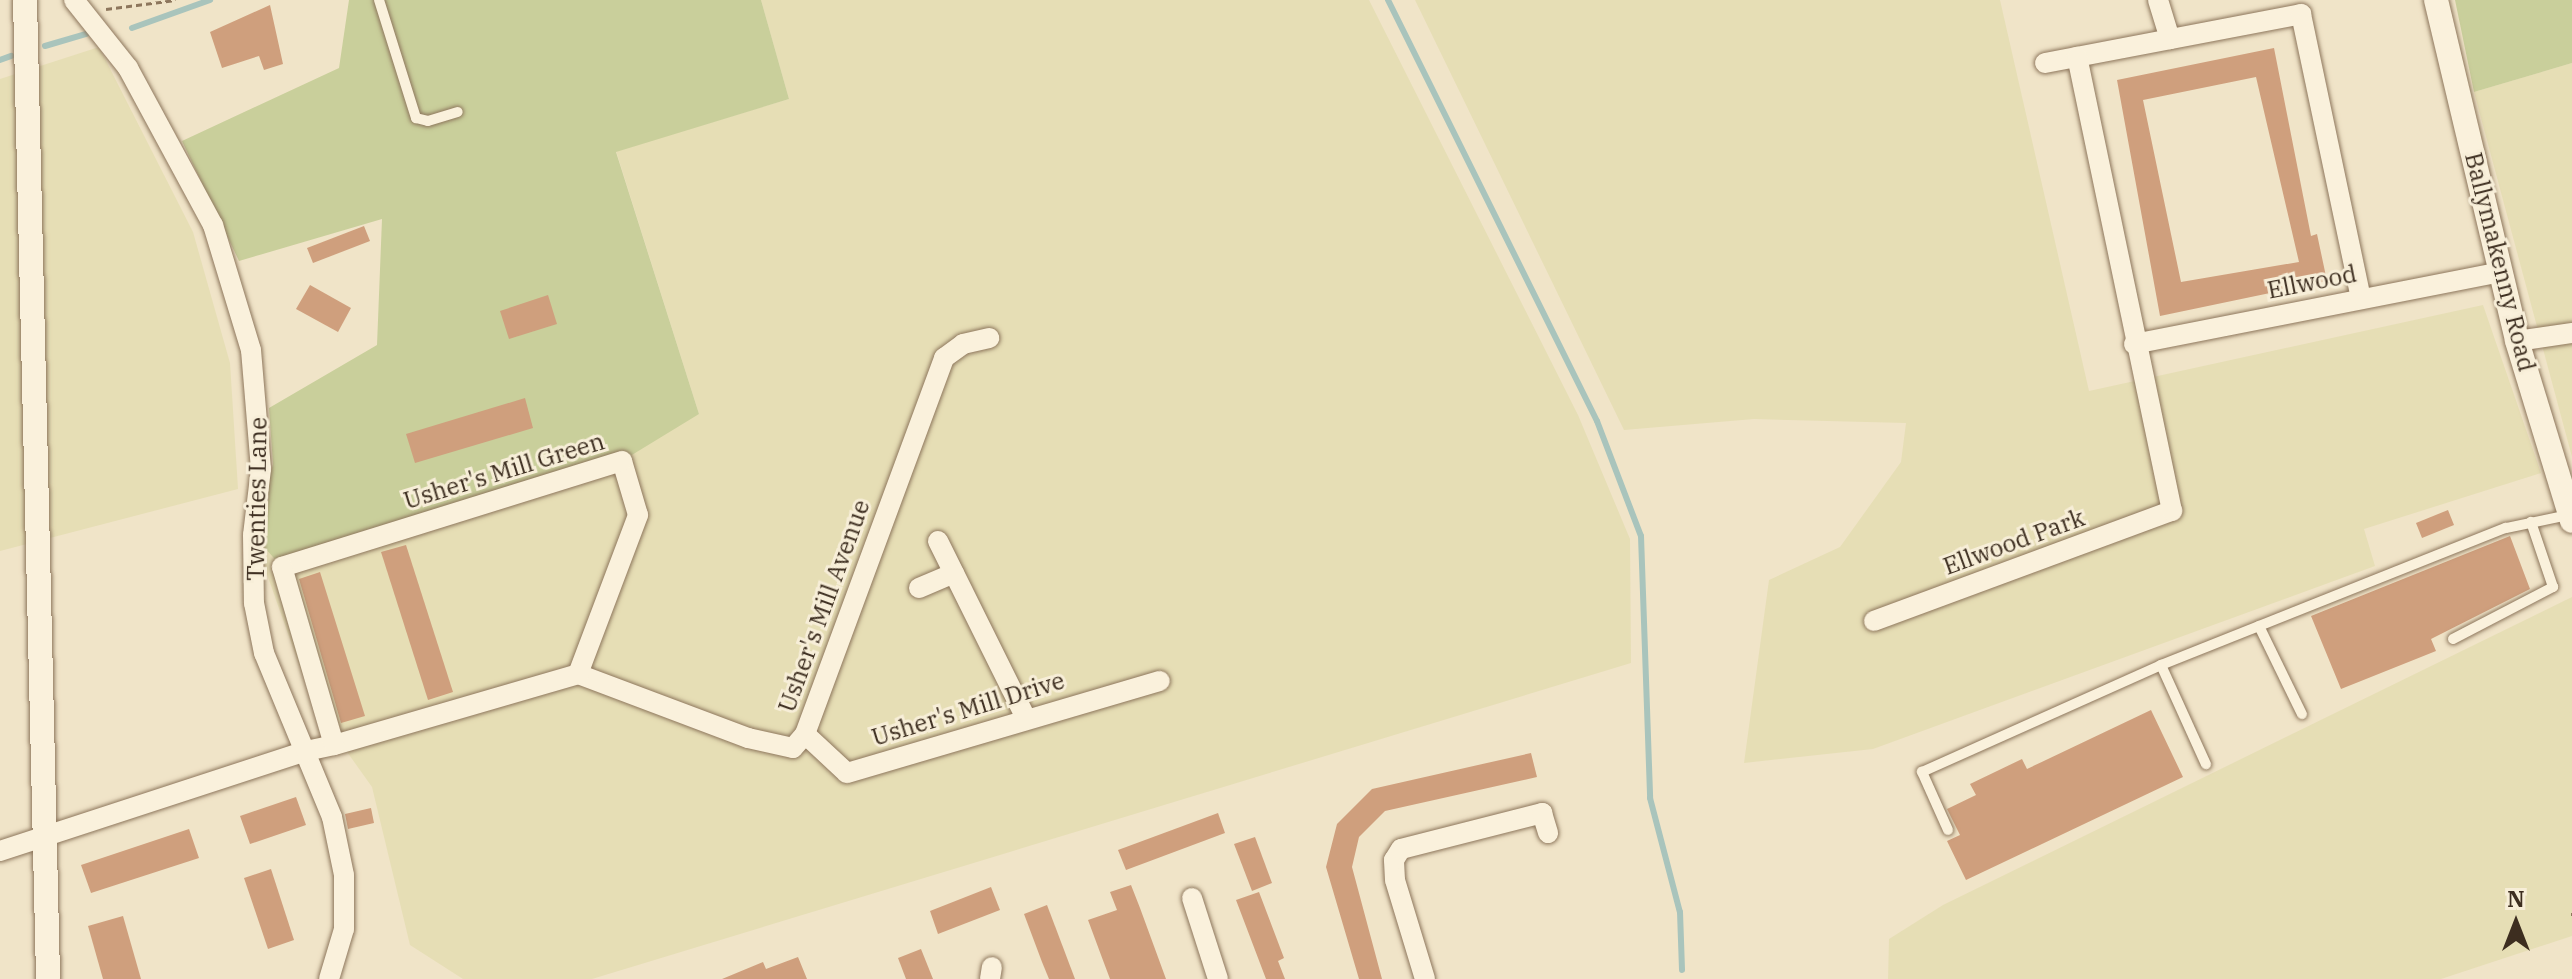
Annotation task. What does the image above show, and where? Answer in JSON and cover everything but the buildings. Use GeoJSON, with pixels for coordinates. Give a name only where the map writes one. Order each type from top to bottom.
{"type":"FeatureCollection","features":[{"type":"Feature","properties":{"kind":"street"},"geometry":{"type":"LineString","coordinates":[[25,0],[48,979]]}},
{"type":"Feature","properties":{"kind":"street"},"geometry":{"type":"LineString","coordinates":[[2158,0],[2170,39]]}},
{"type":"Feature","properties":{"kind":"street","name":"Ballymakenny Road"},"geometry":{"type":"LineString","coordinates":[[2436,0],[2517,341],[2571,518]]}},
{"type":"Feature","properties":{"kind":"street","name":"Twenties Lane"},"geometry":{"type":"LineString","coordinates":[[78,6],[128,68],[213,225],[251,350],[261,469],[253,535],[254,603],[264,653],[332,817],[344,875],[344,929],[329,979]]}},
{"type":"Feature","properties":{"kind":"street"},"geometry":{"type":"LineString","coordinates":[[2045,63],[2301,14],[2361,299]]}},
{"type":"Feature","properties":{"kind":"street"},"geometry":{"type":"LineString","coordinates":[[2077,57],[2134,344]]}},
{"type":"Feature","properties":{"kind":"street","name":"Ellwood"},"geometry":{"type":"LineString","coordinates":[[2134,344],[2501,272]]}},
{"type":"Feature","properties":{"kind":"street"},"geometry":{"type":"LineString","coordinates":[[2517,341],[2572,333]]}},
{"type":"Feature","properties":{"kind":"street","name":"Usher's Mill Avenue"},"geometry":{"type":"LineString","coordinates":[[578,674],[781,748],[793,748],[805,734],[944,358],[963,344],[989,338]]}},
{"type":"Feature","properties":{"kind":"street","name":"Ellwood Park"},"geometry":{"type":"LineString","coordinates":[[1874,621],[2172,511],[2134,344]]}},
{"type":"Feature","properties":{"kind":"street","name":"Usher's Mill Green"},"geometry":{"type":"LineString","coordinates":[[334,745],[282,567],[622,461],[638,515],[578,674]]}},
{"type":"Feature","properties":{"kind":"street"},"geometry":{"type":"LineString","coordinates":[[938,541],[1026,718]]}},
{"type":"Feature","properties":{"kind":"street"},"geometry":{"type":"LineString","coordinates":[[919,588],[954,573]]}},
{"type":"Feature","properties":{"kind":"street"},"geometry":{"type":"LineString","coordinates":[[0,851],[306,751],[578,674]]}},
{"type":"Feature","properties":{"kind":"street","name":"Usher's Mill Drive"},"geometry":{"type":"LineString","coordinates":[[805,734],[847,773],[1160,681]]}},
{"type":"Feature","properties":{"kind":"street"},"geometry":{"type":"LineString","coordinates":[[1425,979],[1395,880],[1394,860],[1401,849],[1542,813],[1548,833]]}},
{"type":"Feature","properties":{"kind":"street"},"geometry":{"type":"LineString","coordinates":[[1192,898],[1218,979]]}},
{"type":"Feature","properties":{"kind":"lane"},"geometry":{"type":"LineString","coordinates":[[379,0],[416,118],[428,121],[458,112]]}},
{"type":"Feature","properties":{"kind":"lane"},"geometry":{"type":"LineString","coordinates":[[1948,830],[1922,772],[2161,665],[2506,528],[2571,518]]}},
{"type":"Feature","properties":{"kind":"lane"},"geometry":{"type":"LineString","coordinates":[[2453,639],[2553,587],[2531,522]]}},
{"type":"Feature","properties":{"kind":"lane"},"geometry":{"type":"LineString","coordinates":[[2259,626],[2302,714]]}},
{"type":"Feature","properties":{"kind":"lane"},"geometry":{"type":"LineString","coordinates":[[2161,665],[2206,764]]}},
{"type":"Feature","properties":{"kind":"path"},"geometry":{"type":"LineString","coordinates":[[78,6],[175,0]]}},
{"type":"Feature","properties":{"kind":"shaded area"},"geometry":{"type":"Polygon","coordinates":[[[761,0],[1369,0],[1578,415],[1630,539],[1631,663],[592,979],[463,979],[410,945],[372,787],[313,704],[253,535],[699,414],[616,151],[789,99],[761,0]]]}},
{"type":"Feature","properties":{"kind":"shaded area"},"geometry":{"type":"Polygon","coordinates":[[[1415,0],[2000,0],[2089,391],[2483,305],[2541,473],[2364,529],[2375,566],[1873,749],[1744,763],[1769,580],[1840,547],[1901,462],[1906,423],[1754,419],[1624,430],[1415,0]]]}},
{"type":"Feature","properties":{"kind":"shaded area"},"geometry":{"type":"Polygon","coordinates":[[[99,47],[193,232],[230,363],[238,489],[0,551],[0,79],[99,47]]]}},
{"type":"Feature","properties":{"kind":"shaded area"},"geometry":{"type":"Polygon","coordinates":[[[2572,63],[2572,457],[2474,92],[2572,63]]]}},
{"type":"Feature","properties":{"kind":"shaded area"},"geometry":{"type":"Polygon","coordinates":[[[2572,597],[2572,936],[2441,979],[1888,979],[1889,939],[1943,905],[2572,597]]]}},
{"type":"Feature","properties":{"kind":"green space"},"geometry":{"type":"Polygon","coordinates":[[[349,0],[761,0],[789,99],[616,152],[699,414],[622,461],[282,567],[253,535],[273,464],[269,408],[377,345],[382,219],[239,261],[182,141],[339,68],[349,0]]]}},
{"type":"Feature","properties":{"kind":"green space"},"geometry":{"type":"Polygon","coordinates":[[[2455,0],[2572,0],[2572,63],[2474,92],[2455,0]]]}},
{"type":"Feature","properties":{"kind":"waterway"},"geometry":{"type":"LineString","coordinates":[[132,28],[210,0]]}},
{"type":"Feature","properties":{"kind":"waterway"},"geometry":{"type":"LineString","coordinates":[[1388,0],[1597,421],[1641,536],[1650,798],[1680,912],[1682,970]]}},
{"type":"Feature","properties":{"kind":"waterway"},"geometry":{"type":"LineString","coordinates":[[45,46],[86,34]]}},
{"type":"Feature","properties":{"kind":"waterway"},"geometry":{"type":"LineString","coordinates":[[0,60],[11,56]]}}]}
